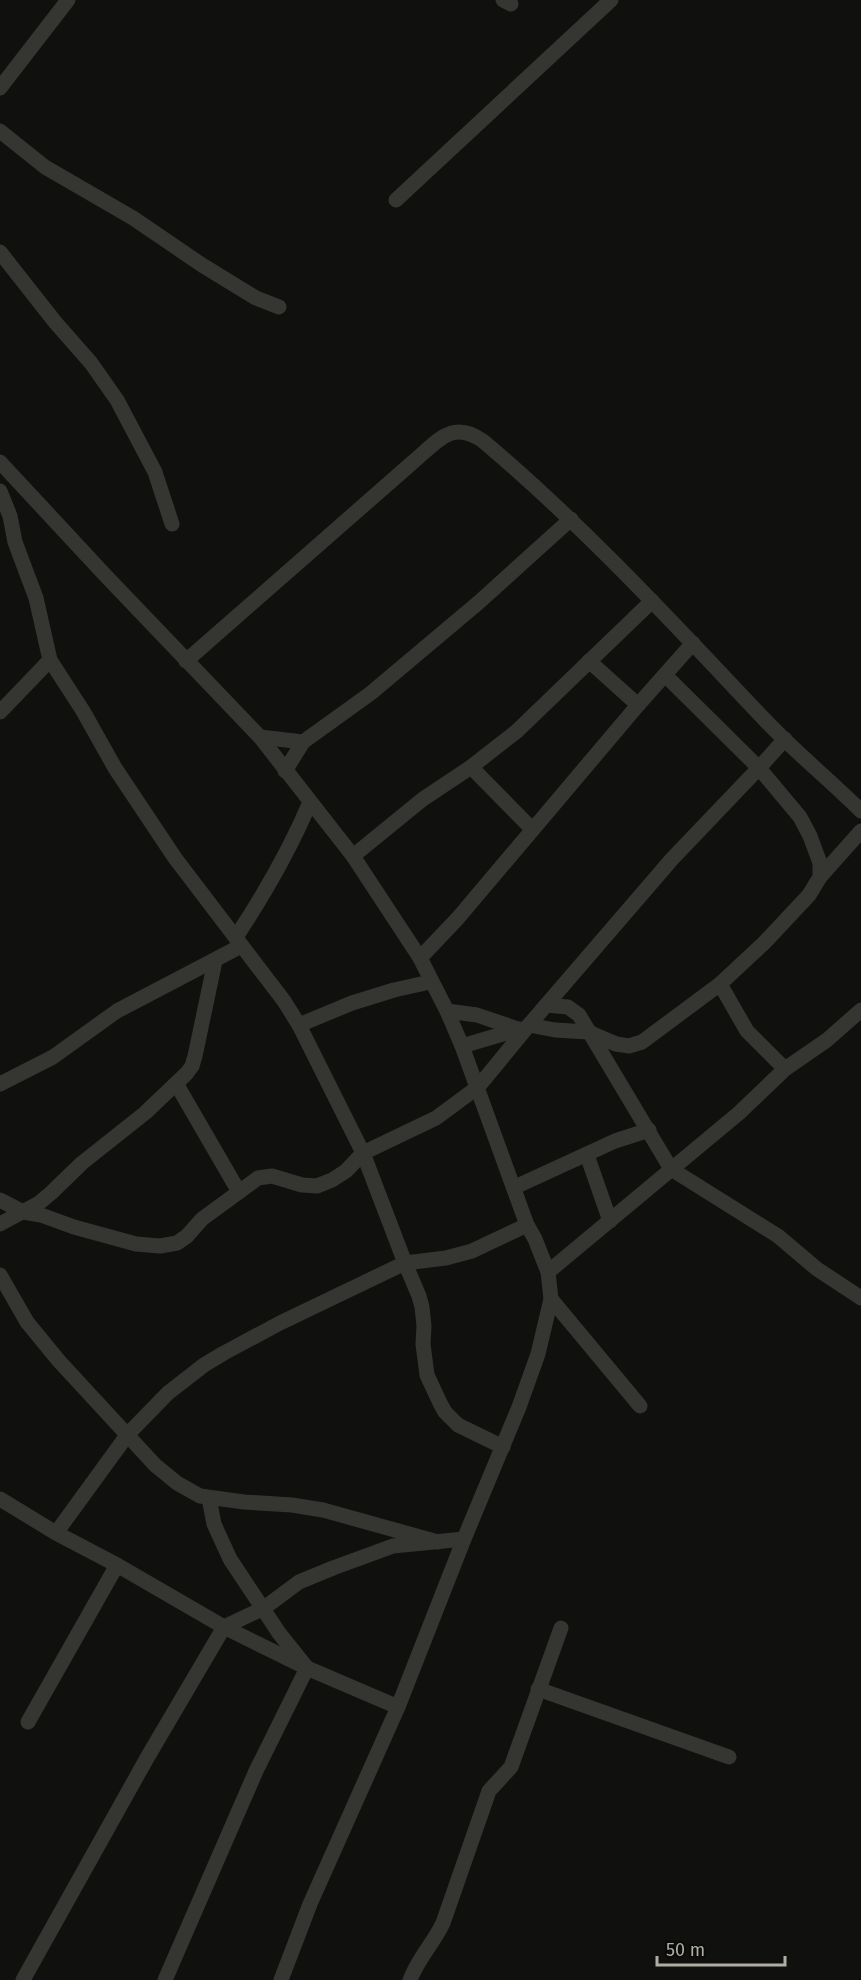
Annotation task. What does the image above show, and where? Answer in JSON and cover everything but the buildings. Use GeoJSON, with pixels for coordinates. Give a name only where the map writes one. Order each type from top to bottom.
{"type":"FeatureCollection","features":[{"type":"Feature","properties":{"kind":"street"},"geometry":{"type":"LineString","coordinates":[[0,87],[67,0]]}},
{"type":"Feature","properties":{"kind":"street"},"geometry":{"type":"LineString","coordinates":[[396,201],[611,0]]}},
{"type":"Feature","properties":{"kind":"street"},"geometry":{"type":"LineString","coordinates":[[0,131],[45,167],[141,223],[256,298],[279,307]]}},
{"type":"Feature","properties":{"kind":"street"},"geometry":{"type":"LineString","coordinates":[[0,252],[55,322],[91,363],[117,400],[155,472],[172,524]]}},
{"type":"Feature","properties":{"kind":"street"},"geometry":{"type":"LineString","coordinates":[[186,661],[439,440],[455,431],[469,432],[483,441],[572,519],[785,739],[861,811]]}},
{"type":"Feature","properties":{"kind":"street"},"geometry":{"type":"LineString","coordinates":[[5,466],[0,489],[10,516],[15,542],[36,598],[50,660],[83,711],[115,768],[163,840],[284,1001],[299,1025],[363,1153],[422,1307],[427,1375],[445,1412],[458,1425],[504,1446]]}},
{"type":"Feature","properties":{"kind":"street"},"geometry":{"type":"LineString","coordinates":[[5,466],[186,661],[260,737],[353,856],[420,958],[447,1011],[478,1087],[527,1225],[548,1272],[551,1299],[537,1354],[519,1407],[398,1707],[309,1904],[281,1980]]}},
{"type":"Feature","properties":{"kind":"street"},"geometry":{"type":"LineString","coordinates":[[285,771],[303,742],[371,693],[572,519]]}},
{"type":"Feature","properties":{"kind":"street"},"geometry":{"type":"LineString","coordinates":[[353,856],[423,799],[471,767],[517,731],[652,601]]}},
{"type":"Feature","properties":{"kind":"street"},"geometry":{"type":"LineString","coordinates":[[420,958],[458,918],[693,643]]}},
{"type":"Feature","properties":{"kind":"street"},"geometry":{"type":"LineString","coordinates":[[0,712],[50,660]]}},
{"type":"Feature","properties":{"kind":"street"},"geometry":{"type":"LineString","coordinates":[[589,661],[638,705]]}},
{"type":"Feature","properties":{"kind":"street"},"geometry":{"type":"LineString","coordinates":[[665,675],[759,768],[804,824],[819,863],[820,877]]}},
{"type":"Feature","properties":{"kind":"street"},"geometry":{"type":"LineString","coordinates":[[260,737],[303,742]]}},
{"type":"Feature","properties":{"kind":"street"},"geometry":{"type":"LineString","coordinates":[[0,1200],[23,1212],[41,1215],[74,1227],[136,1244],[160,1246],[177,1243],[187,1236],[202,1219],[258,1178],[272,1176],[302,1185],[317,1186],[332,1180],[346,1171],[363,1153],[436,1118],[478,1087],[524,1027],[546,1005],[672,858],[785,739]]}},
{"type":"Feature","properties":{"kind":"street"},"geometry":{"type":"LineString","coordinates":[[471,767],[532,829]]}},
{"type":"Feature","properties":{"kind":"street"},"geometry":{"type":"LineString","coordinates":[[0,1084],[52,1057],[117,1011],[215,961],[238,941],[250,915],[285,858],[310,802]]}},
{"type":"Feature","properties":{"kind":"street"},"geometry":{"type":"LineString","coordinates":[[447,1011],[477,1015],[524,1027],[588,1032],[616,1044],[628,1046],[642,1042],[720,984],[809,895],[820,877],[861,831]]}},
{"type":"Feature","properties":{"kind":"street"},"geometry":{"type":"LineString","coordinates":[[225,922],[250,915]]}},
{"type":"Feature","properties":{"kind":"street"},"geometry":{"type":"LineString","coordinates":[[0,1224],[51,1193],[82,1163],[177,1085],[192,1066],[215,961]]}},
{"type":"Feature","properties":{"kind":"street"},"geometry":{"type":"LineString","coordinates":[[299,1025],[374,996],[430,981]]}},
{"type":"Feature","properties":{"kind":"street"},"geometry":{"type":"LineString","coordinates":[[720,984],[747,1031],[785,1069]]}},
{"type":"Feature","properties":{"kind":"street"},"geometry":{"type":"LineString","coordinates":[[546,1005],[568,1007],[579,1015],[670,1169],[769,1230],[817,1269],[861,1298]]}},
{"type":"Feature","properties":{"kind":"street"},"geometry":{"type":"LineString","coordinates":[[548,1272],[739,1113],[785,1069],[827,1040],[861,1010]]}},
{"type":"Feature","properties":{"kind":"street"},"geometry":{"type":"LineString","coordinates":[[462,1046],[524,1027]]}},
{"type":"Feature","properties":{"kind":"street"},"geometry":{"type":"LineString","coordinates":[[177,1085],[239,1192]]}},
{"type":"Feature","properties":{"kind":"street"},"geometry":{"type":"LineString","coordinates":[[515,1187],[615,1141],[648,1130]]}},
{"type":"Feature","properties":{"kind":"street"},"geometry":{"type":"LineString","coordinates":[[587,1155],[610,1221]]}},
{"type":"Feature","properties":{"kind":"street"},"geometry":{"type":"LineString","coordinates":[[56,1533],[128,1434],[168,1393],[204,1365],[280,1323],[405,1263],[460,1254],[527,1225]]}},
{"type":"Feature","properties":{"kind":"street"},"geometry":{"type":"LineString","coordinates":[[0,1275],[27,1322],[78,1382],[155,1465],[177,1483],[200,1496],[323,1510],[438,1542]]}},
{"type":"Feature","properties":{"kind":"street"},"geometry":{"type":"LineString","coordinates":[[551,1299],[639,1406]]}},
{"type":"Feature","properties":{"kind":"street"},"geometry":{"type":"LineString","coordinates":[[209,1497],[214,1524],[230,1559],[279,1633],[307,1668]]}},
{"type":"Feature","properties":{"kind":"street"},"geometry":{"type":"LineString","coordinates":[[0,1499],[224,1627],[307,1668],[398,1707]]}},
{"type":"Feature","properties":{"kind":"street"},"geometry":{"type":"LineString","coordinates":[[23,1980],[147,1758],[224,1627],[264,1608],[299,1582],[393,1546],[464,1539]]}},
{"type":"Feature","properties":{"kind":"street"},"geometry":{"type":"LineString","coordinates":[[28,1722],[117,1565]]}},
{"type":"Feature","properties":{"kind":"street"},"geometry":{"type":"LineString","coordinates":[[410,1980],[422,1954],[435,1939],[443,1923],[489,1791],[511,1767],[561,1628]]}},
{"type":"Feature","properties":{"kind":"street"},"geometry":{"type":"LineString","coordinates":[[165,1980],[256,1771],[307,1668]]}},
{"type":"Feature","properties":{"kind":"street"},"geometry":{"type":"LineString","coordinates":[[538,1689],[729,1757]]}}]}
